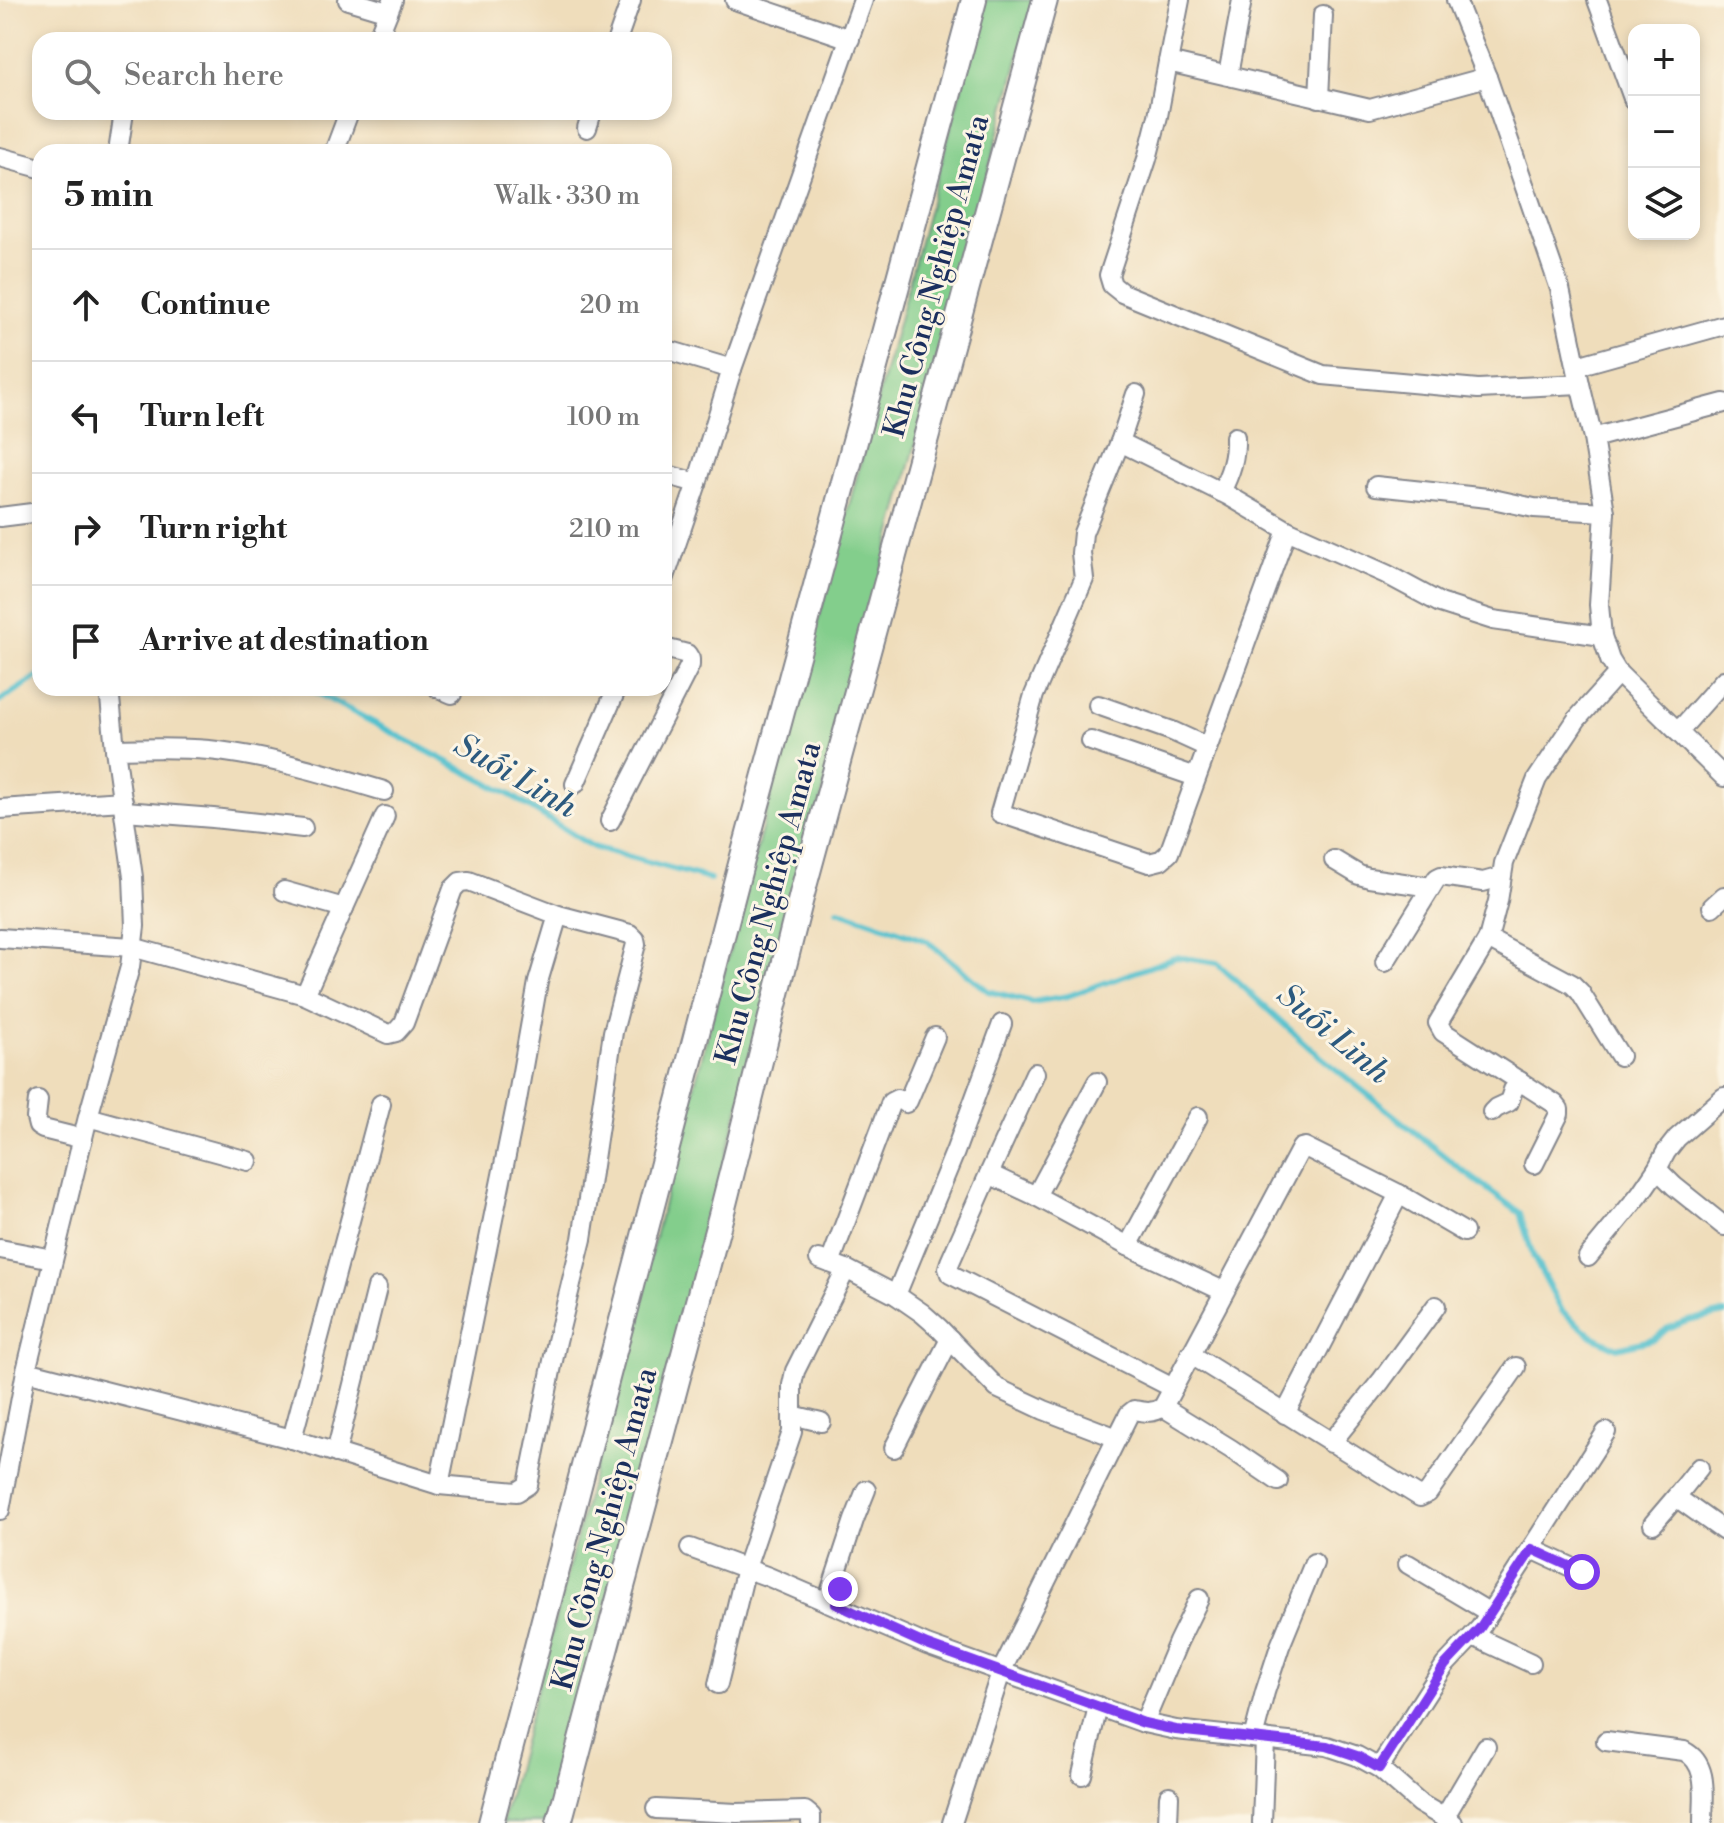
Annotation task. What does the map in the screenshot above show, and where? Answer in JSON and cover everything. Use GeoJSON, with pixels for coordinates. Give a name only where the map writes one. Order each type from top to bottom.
{"type":"FeatureCollection","features":[{"type":"Feature","properties":{"kind":"street"},"geometry":{"type":"LineString","coordinates":[[348,0],[390,6],[380,32]]}},
{"type":"Feature","properties":{"kind":"street"},"geometry":{"type":"LineString","coordinates":[[620,32],[631,0]]}},
{"type":"Feature","properties":{"kind":"street"},"geometry":{"type":"LineString","coordinates":[[735,0],[850,39]]}},
{"type":"Feature","properties":{"kind":"street"},"geometry":{"type":"LineString","coordinates":[[672,556],[732,369],[863,0]]}},
{"type":"Feature","properties":{"kind":"street","name":"Khu Công Nghiệp Amata"},"geometry":{"type":"LineString","coordinates":[[491,1823],[746,844],[974,0]]}},
{"type":"Feature","properties":{"kind":"street","name":"Khu Công Nghiệp Amata"},"geometry":{"type":"LineString","coordinates":[[559,1823],[724,1204],[811,860],[1045,0]]}},
{"type":"Feature","properties":{"kind":"street"},"geometry":{"type":"LineString","coordinates":[[1180,0],[1147,159],[1109,275],[1112,285],[1122,293],[1323,375],[1478,389],[1578,375],[1724,325]]}},
{"type":"Feature","properties":{"kind":"street"},"geometry":{"type":"LineString","coordinates":[[1228,75],[1242,0]]}},
{"type":"Feature","properties":{"kind":"street"},"geometry":{"type":"LineString","coordinates":[[1597,0],[1632,96]]}},
{"type":"Feature","properties":{"kind":"street"},"geometry":{"type":"LineString","coordinates":[[1462,2],[1560,289],[1593,438],[1605,512],[1599,605],[1602,636],[1610,660],[1618,673],[1724,777]]}},
{"type":"Feature","properties":{"kind":"street"},"geometry":{"type":"LineString","coordinates":[[1319,98],[1323,15]]}},
{"type":"Feature","properties":{"kind":"street"},"geometry":{"type":"LineString","coordinates":[[1168,62],[1370,109],[1487,77]]}},
{"type":"Feature","properties":{"kind":"street"},"geometry":{"type":"LineString","coordinates":[[119,144],[123,120]]}},
{"type":"Feature","properties":{"kind":"street"},"geometry":{"type":"LineString","coordinates":[[337,144],[346,120]]}},
{"type":"Feature","properties":{"kind":"street"},"geometry":{"type":"LineString","coordinates":[[0,157],[32,166]]}},
{"type":"Feature","properties":{"kind":"street"},"geometry":{"type":"LineString","coordinates":[[672,351],[732,369]]}},
{"type":"Feature","properties":{"kind":"street"},"geometry":{"type":"LineString","coordinates":[[1136,394],[1083,533],[1084,579],[1034,695],[1000,813],[1149,863],[1161,860],[1169,853],[1287,530]]}},
{"type":"Feature","properties":{"kind":"street"},"geometry":{"type":"LineString","coordinates":[[1593,438],[1724,403]]}},
{"type":"Feature","properties":{"kind":"street"},"geometry":{"type":"LineString","coordinates":[[1221,492],[1231,471],[1236,450],[1235,437]]}},
{"type":"Feature","properties":{"kind":"street"},"geometry":{"type":"LineString","coordinates":[[1120,442],[1221,492],[1287,530],[1386,574],[1440,603],[1493,620],[1602,636]]}},
{"type":"Feature","properties":{"kind":"street"},"geometry":{"type":"LineString","coordinates":[[672,476],[697,483]]}},
{"type":"Feature","properties":{"kind":"street"},"geometry":{"type":"LineString","coordinates":[[1376,486],[1488,498],[1534,508],[1605,512]]}},
{"type":"Feature","properties":{"kind":"street"},"geometry":{"type":"LineString","coordinates":[[0,517],[32,513]]}},
{"type":"Feature","properties":{"kind":"street"},"geometry":{"type":"LineString","coordinates":[[610,821],[690,665],[687,654],[672,650]]}},
{"type":"Feature","properties":{"kind":"street"},"geometry":{"type":"LineString","coordinates":[[1534,1164],[1559,1109],[1443,1032],[1438,1023],[1488,939],[1504,863],[1537,779],[1577,719],[1618,673]]}},
{"type":"Feature","properties":{"kind":"street"},"geometry":{"type":"LineString","coordinates":[[1678,732],[1724,680]]}},
{"type":"Feature","properties":{"kind":"street"},"geometry":{"type":"LineString","coordinates":[[0,1510],[26,1371],[88,1117],[130,967],[135,926],[133,877],[110,696]]}},
{"type":"Feature","properties":{"kind":"street"},"geometry":{"type":"LineString","coordinates":[[575,784],[614,696]]}},
{"type":"Feature","properties":{"kind":"street"},"geometry":{"type":"LineString","coordinates":[[1098,705],[1207,747]]}},
{"type":"Feature","properties":{"kind":"street"},"geometry":{"type":"LineString","coordinates":[[1091,741],[1196,777]]}},
{"type":"Feature","properties":{"kind":"street"},"geometry":{"type":"LineString","coordinates":[[115,749],[161,748],[240,754],[384,791]]}},
{"type":"Feature","properties":{"kind":"street"},"geometry":{"type":"LineString","coordinates":[[0,809],[124,806],[303,828]]}},
{"type":"Feature","properties":{"kind":"street"},"geometry":{"type":"LineString","coordinates":[[305,995],[385,816]]}},
{"type":"Feature","properties":{"kind":"street"},"geometry":{"type":"LineString","coordinates":[[1334,860],[1369,878],[1431,887]]}},
{"type":"Feature","properties":{"kind":"street"},"geometry":{"type":"LineString","coordinates":[[1385,962],[1437,878],[1483,882],[1501,877]]}},
{"type":"Feature","properties":{"kind":"street"},"geometry":{"type":"LineString","coordinates":[[0,938],[132,947],[305,995],[388,1034],[396,1032],[404,1023],[453,889],[460,882],[469,881],[558,915],[630,934],[636,944],[613,1032],[582,1239],[557,1341],[528,1485],[517,1492],[439,1485],[292,1439],[26,1371]]}},
{"type":"Feature","properties":{"kind":"street"},"geometry":{"type":"LineString","coordinates":[[284,891],[344,908]]}},
{"type":"Feature","properties":{"kind":"street"},"geometry":{"type":"LineString","coordinates":[[439,1485],[538,982],[558,915]]}},
{"type":"Feature","properties":{"kind":"street"},"geometry":{"type":"LineString","coordinates":[[1488,939],[1572,984],[1620,1056]]}},
{"type":"Feature","properties":{"kind":"street"},"geometry":{"type":"LineString","coordinates":[[896,1295],[955,1152],[1002,1024]]}},
{"type":"Feature","properties":{"kind":"street"},"geometry":{"type":"LineString","coordinates":[[718,1684],[746,1568],[792,1432],[795,1371],[891,1102],[897,1099],[903,1103],[908,1101],[935,1037]]}},
{"type":"Feature","properties":{"kind":"street"},"geometry":{"type":"LineString","coordinates":[[1035,1073],[950,1262],[950,1274],[1173,1388]]}},
{"type":"Feature","properties":{"kind":"street"},"geometry":{"type":"LineString","coordinates":[[1492,1112],[1509,1102],[1520,1081]]}},
{"type":"Feature","properties":{"kind":"street"},"geometry":{"type":"LineString","coordinates":[[1036,1196],[1097,1082]]}},
{"type":"Feature","properties":{"kind":"street"},"geometry":{"type":"LineString","coordinates":[[1588,1257],[1640,1194],[1677,1138],[1724,1097]]}},
{"type":"Feature","properties":{"kind":"street"},"geometry":{"type":"LineString","coordinates":[[38,1100],[38,1126],[83,1139]]}},
{"type":"Feature","properties":{"kind":"street"},"geometry":{"type":"LineString","coordinates":[[292,1439],[381,1104]]}},
{"type":"Feature","properties":{"kind":"street"},"geometry":{"type":"LineString","coordinates":[[88,1117],[248,1161]]}},
{"type":"Feature","properties":{"kind":"street"},"geometry":{"type":"LineString","coordinates":[[1128,1246],[1198,1117]]}},
{"type":"Feature","properties":{"kind":"street"},"geometry":{"type":"LineString","coordinates":[[952,1823],[1001,1672],[1129,1414],[1134,1410],[1149,1412],[1163,1407],[1301,1148],[1305,1147],[1399,1194],[1464,1232]]}},
{"type":"Feature","properties":{"kind":"street"},"geometry":{"type":"LineString","coordinates":[[1657,1169],[1724,1226]]}},
{"type":"Feature","properties":{"kind":"street"},"geometry":{"type":"LineString","coordinates":[[989,1174],[1223,1291]]}},
{"type":"Feature","properties":{"kind":"street"},"geometry":{"type":"LineString","coordinates":[[1285,1414],[1399,1194]]}},
{"type":"Feature","properties":{"kind":"street"},"geometry":{"type":"LineString","coordinates":[[0,1249],[53,1259]]}},
{"type":"Feature","properties":{"kind":"street"},"geometry":{"type":"LineString","coordinates":[[831,1264],[896,1295],[922,1313],[997,1388],[1117,1438]]}},
{"type":"Feature","properties":{"kind":"street"},"geometry":{"type":"LineString","coordinates":[[336,1453],[377,1288]]}},
{"type":"Feature","properties":{"kind":"street"},"geometry":{"type":"LineString","coordinates":[[1331,1443],[1436,1306]]}},
{"type":"Feature","properties":{"kind":"street"},"geometry":{"type":"LineString","coordinates":[[894,1448],[950,1339]]}},
{"type":"Feature","properties":{"kind":"street"},"geometry":{"type":"LineString","coordinates":[[1190,1354],[1420,1497],[1424,1496],[1516,1367]]}},
{"type":"Feature","properties":{"kind":"street"},"geometry":{"type":"LineString","coordinates":[[1163,1407],[1278,1481]]}},
{"type":"Feature","properties":{"kind":"street"},"geometry":{"type":"LineString","coordinates":[[792,1415],[821,1422]]}},
{"type":"Feature","properties":{"kind":"street"},"geometry":{"type":"LineString","coordinates":[[1379,1768],[1445,1665],[1490,1613],[1606,1432]]}},
{"type":"Feature","properties":{"kind":"street"},"geometry":{"type":"LineString","coordinates":[[1653,1524],[1699,1468]]}},
{"type":"Feature","properties":{"kind":"street"},"geometry":{"type":"LineString","coordinates":[[831,1603],[854,1520],[866,1490]]}},
{"type":"Feature","properties":{"kind":"street"},"geometry":{"type":"LineString","coordinates":[[1676,1497],[1724,1531]]}},
{"type":"Feature","properties":{"kind":"street"},"geometry":{"type":"LineString","coordinates":[[690,1548],[746,1568],[927,1645],[1144,1723],[1176,1730],[1327,1746],[1344,1751],[1379,1768],[1419,1803],[1448,1821],[1486,1747]]}},
{"type":"Feature","properties":{"kind":"street"},"geometry":{"type":"LineString","coordinates":[[1532,1549],[1582,1572]]}},
{"type":"Feature","properties":{"kind":"street"},"geometry":{"type":"LineString","coordinates":[[831,1603],[854,1559]]}},
{"type":"Feature","properties":{"kind":"street"},"geometry":{"type":"LineString","coordinates":[[1262,1823],[1259,1738],[1265,1692],[1314,1563]]}},
{"type":"Feature","properties":{"kind":"street"},"geometry":{"type":"LineString","coordinates":[[1408,1564],[1490,1613]]}},
{"type":"Feature","properties":{"kind":"street"},"geometry":{"type":"LineString","coordinates":[[1144,1723],[1199,1599]]}},
{"type":"Feature","properties":{"kind":"street"},"geometry":{"type":"LineString","coordinates":[[1473,1636],[1531,1663]]}},
{"type":"Feature","properties":{"kind":"street"},"geometry":{"type":"LineString","coordinates":[[1082,1775],[1098,1706]]}},
{"type":"Feature","properties":{"kind":"street"},"geometry":{"type":"LineString","coordinates":[[1606,1741],[1684,1751],[1694,1756],[1702,1771],[1703,1823]]}},
{"type":"Feature","properties":{"kind":"street"},"geometry":{"type":"LineString","coordinates":[[1168,1823],[1169,1796]]}},
{"type":"Feature","properties":{"kind":"street"},"geometry":{"type":"LineString","coordinates":[[656,1809],[737,1813],[805,1811],[811,1816],[811,1823]]}},
{"type":"Feature","properties":{"kind":"green space"},"geometry":{"type":"Polygon","coordinates":[[[985,0],[1034,0],[548,1823],[502,1823],[744,896],[985,0]]]}},
{"type":"Feature","properties":{"kind":"waterway","name":"Suối Linh"},"geometry":{"type":"LineString","coordinates":[[0,701],[32,680]]}},
{"type":"Feature","properties":{"kind":"waterway","name":"Suối Linh"},"geometry":{"type":"LineString","coordinates":[[323,696],[512,796],[593,847],[710,879]]}},
{"type":"Feature","properties":{"kind":"waterway","name":"Suối Linh"},"geometry":{"type":"LineString","coordinates":[[838,910],[927,941],[988,991],[1032,1002],[1068,996],[1177,957],[1217,963],[1311,1049],[1520,1213],[1533,1256],[1562,1311],[1592,1336],[1617,1348],[1655,1339],[1668,1328],[1688,1321],[1724,1313]]}},
{"type":"Feature","properties":{"kind":"route"},"geometry":{"type":"LineString","coordinates":[[840,1589],[836,1604],[927,1645],[1144,1723],[1176,1730],[1327,1746],[1357,1756],[1379,1768],[1445,1665],[1480,1628],[1532,1549],[1582,1572]]}}]}
